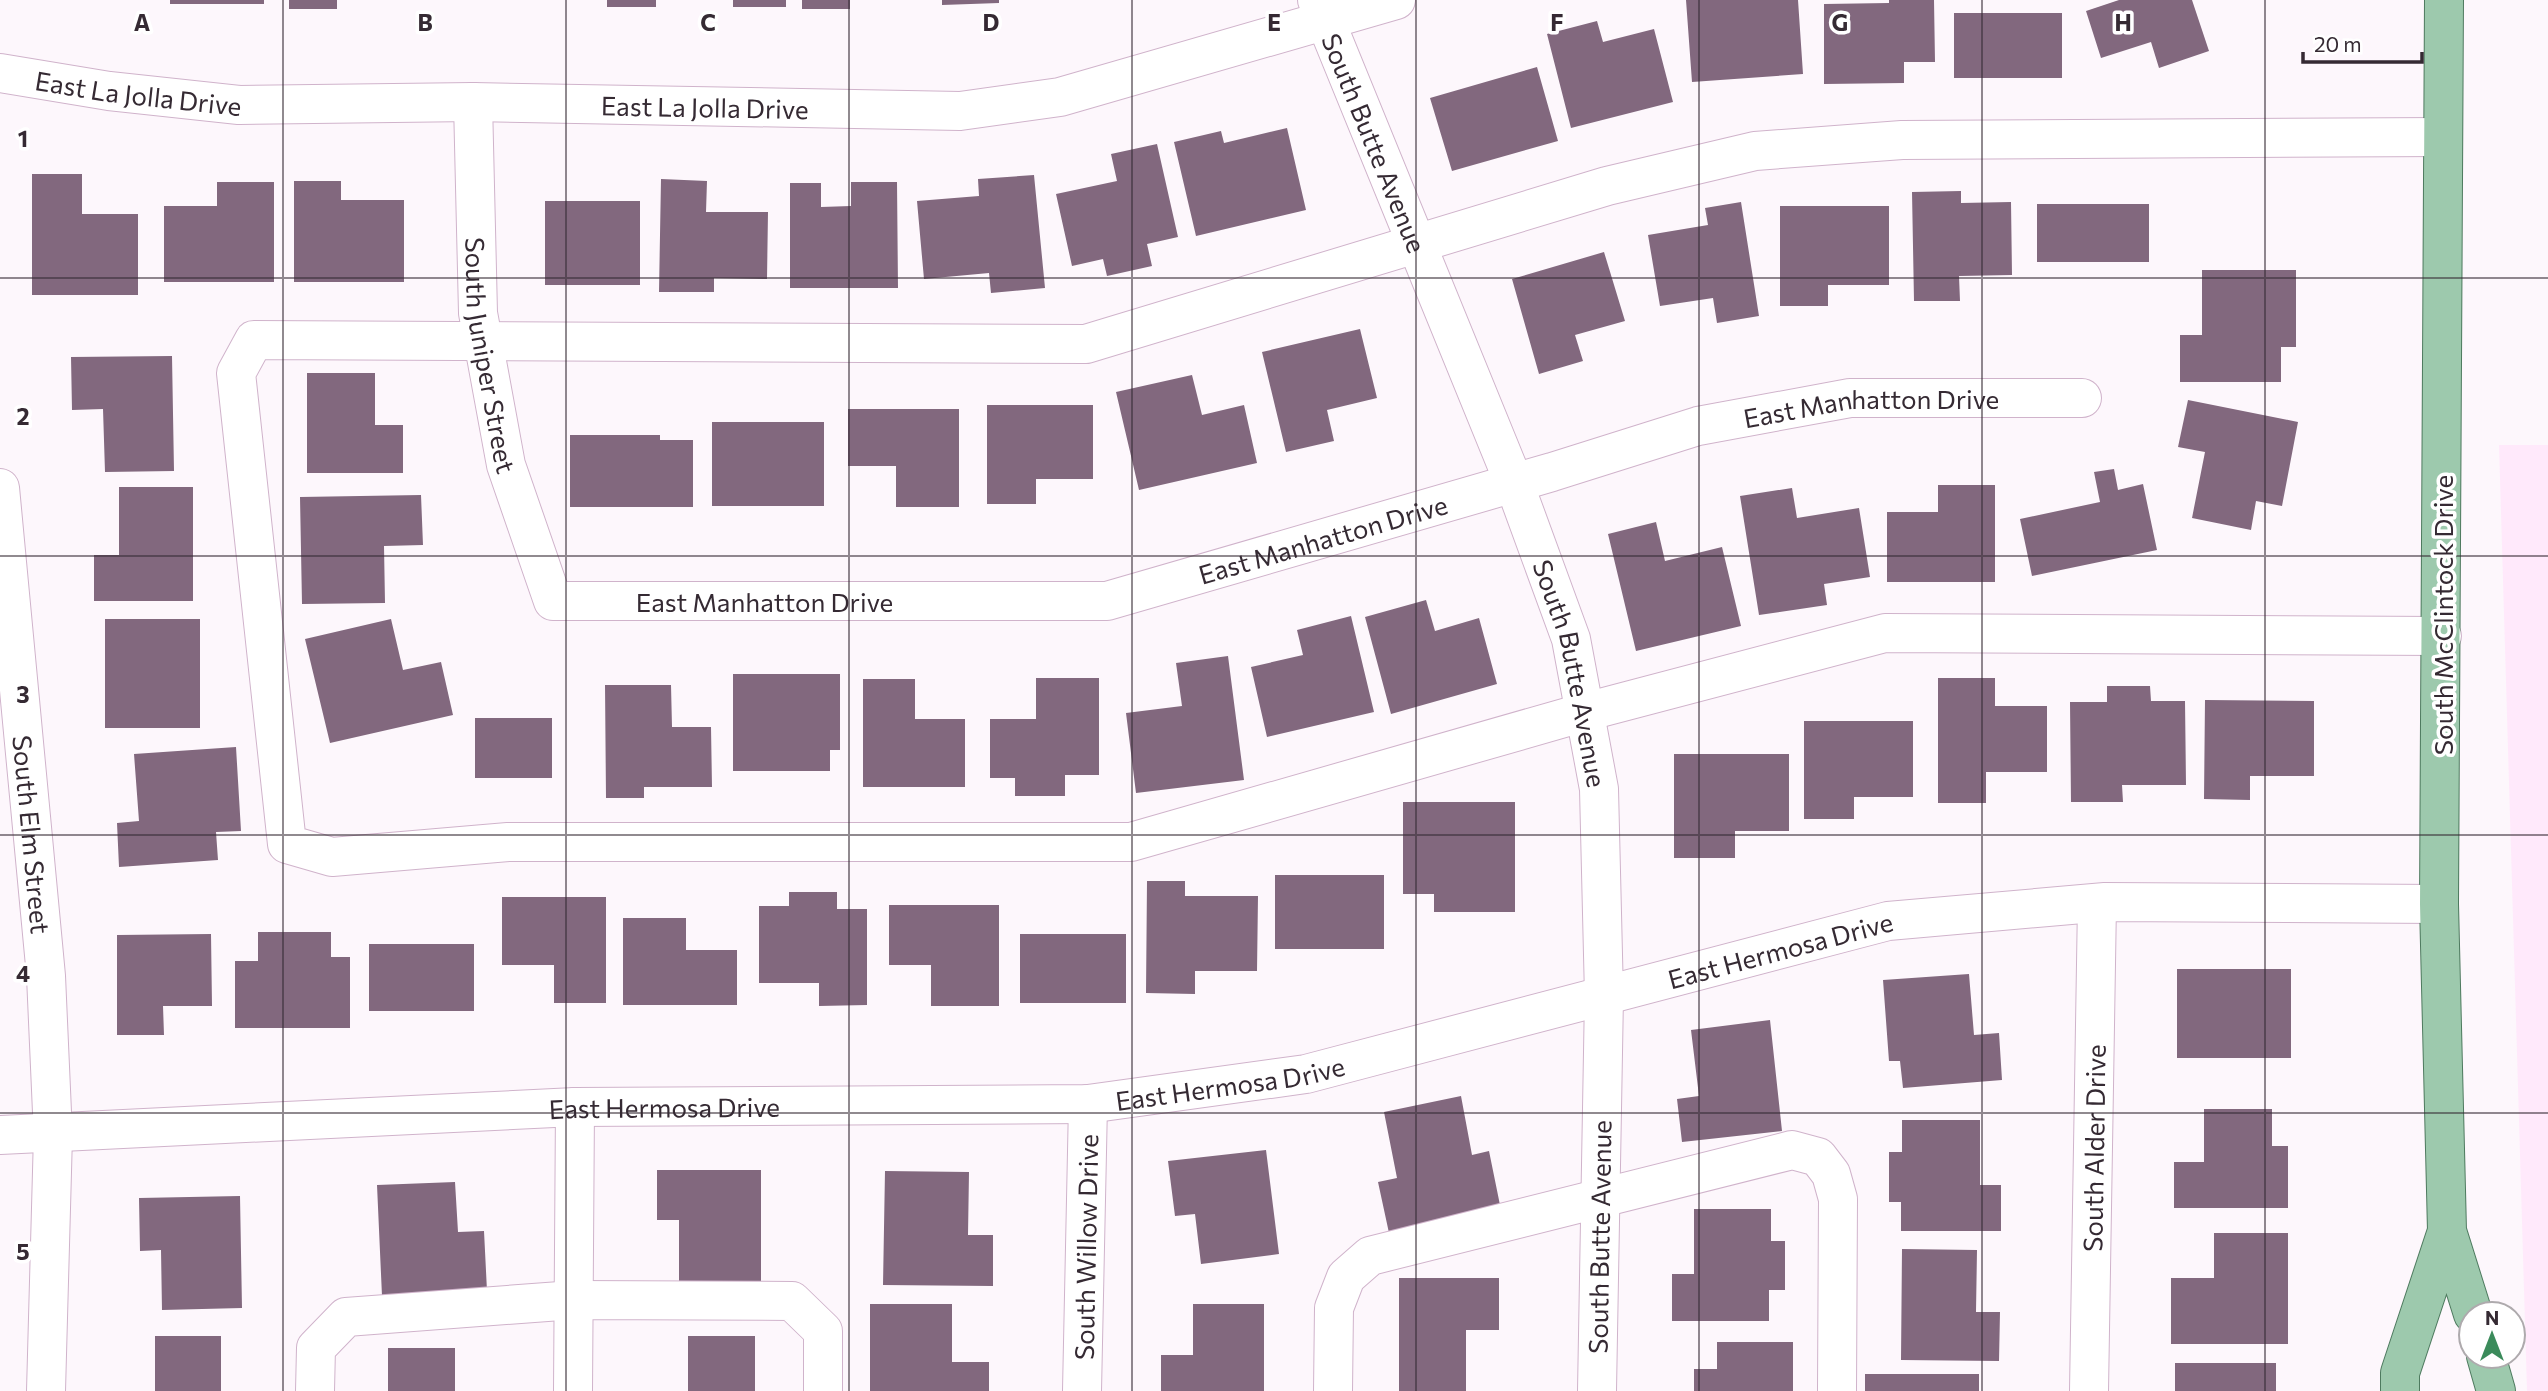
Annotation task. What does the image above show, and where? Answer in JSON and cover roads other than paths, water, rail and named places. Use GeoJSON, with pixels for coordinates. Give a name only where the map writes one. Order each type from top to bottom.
{"type":"FeatureCollection","features":[{"type":"Feature","properties":{"kind":"main road","name":"South McClintock Drive"},"geometry":{"type":"LineString","coordinates":[[2444,0],[2440,904],[2447,1231],[2469,1300]]}},
{"type":"Feature","properties":{"kind":"main road","name":"South McClintock Drive"},"geometry":{"type":"LineString","coordinates":[[2400,1391],[2400,1373],[2447,1231]]}},
{"type":"Feature","properties":{"kind":"main road"},"geometry":{"type":"LineString","coordinates":[[2490,1370],[2496,1391]]}},
{"type":"Feature","properties":{"kind":"street","name":"East La Jolla Drive"},"geometry":{"type":"LineString","coordinates":[[0,73],[109,91],[239,105],[473,102],[960,111],[1060,97],[1321,11],[1396,0]]}},
{"type":"Feature","properties":{"kind":"street","name":"South Butte Avenue"},"geometry":{"type":"LineString","coordinates":[[1321,11],[1514,483],[1571,639],[1599,789],[1604,996],[1597,1391]]}},
{"type":"Feature","properties":{"kind":"street","name":"South Juniper Street"},"geometry":{"type":"LineString","coordinates":[[473,102],[478,313],[506,465],[553,601]]}},
{"type":"Feature","properties":{"kind":"street"},"geometry":{"type":"LineString","coordinates":[[2442,636],[1885,633],[1585,712],[1131,842],[508,842],[332,857],[287,844],[236,373],[254,340],[1086,344],[1607,186],[1755,150],[1902,140],[2443,137]]}},
{"type":"Feature","properties":{"kind":"street","name":"East Manhatton Drive"},"geometry":{"type":"LineString","coordinates":[[553,601],[1107,601],[1514,483],[1698,426],[1850,398],[2082,398]]}},
{"type":"Feature","properties":{"kind":"street","name":"South Elm Street"},"geometry":{"type":"LineString","coordinates":[[0,488],[44,962],[53,1135],[46,1391]]}},
{"type":"Feature","properties":{"kind":"street","name":"East Hermosa Drive"},"geometry":{"type":"LineString","coordinates":[[0,1135],[53,1135],[575,1107],[1088,1104],[1306,1074],[1888,921],[2097,903],[2440,904]]}},
{"type":"Feature","properties":{"kind":"street","name":"South Alder Drive"},"geometry":{"type":"LineString","coordinates":[[2088,1391],[2097,903]]}},
{"type":"Feature","properties":{"kind":"street","name":"South Willow Drive"},"geometry":{"type":"LineString","coordinates":[[1082,1391],[1088,1104]]}},
{"type":"Feature","properties":{"kind":"street"},"geometry":{"type":"LineString","coordinates":[[573,1391],[575,1107]]}},
{"type":"Feature","properties":{"kind":"street"},"geometry":{"type":"LineString","coordinates":[[1333,1391],[1334,1308],[1346,1277],[1370,1256],[1600,1196],[1792,1150],[1818,1157],[1831,1174],[1838,1199],[1837,1391]]}},
{"type":"Feature","properties":{"kind":"street"},"geometry":{"type":"LineString","coordinates":[[315,1391],[316,1348],[346,1318],[574,1300],[792,1301],[823,1331],[823,1391]]}}]}
